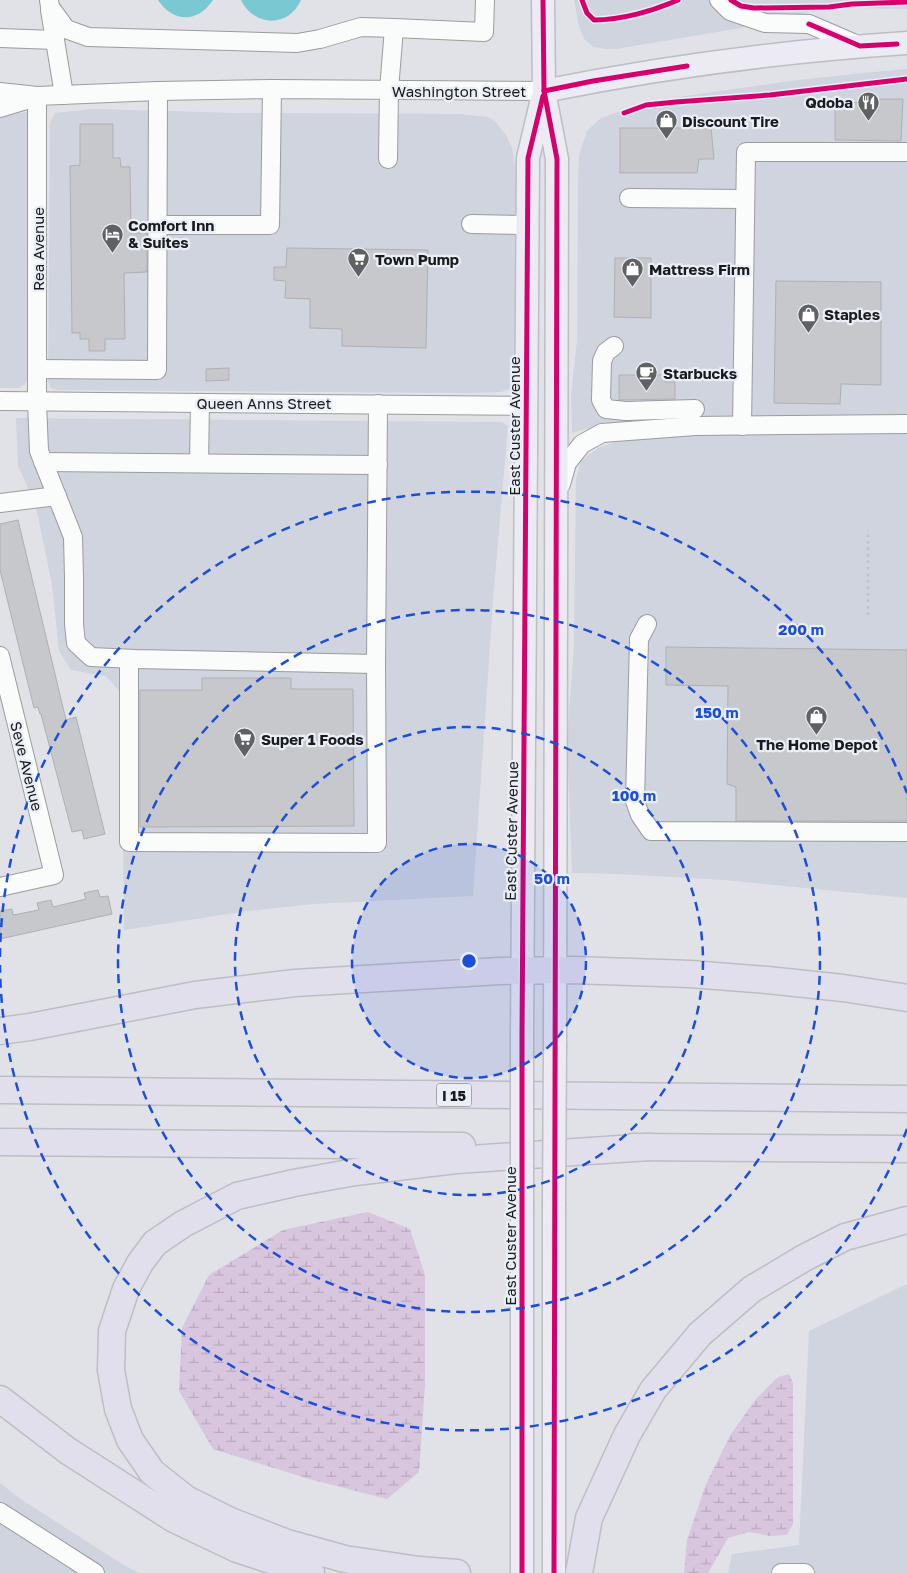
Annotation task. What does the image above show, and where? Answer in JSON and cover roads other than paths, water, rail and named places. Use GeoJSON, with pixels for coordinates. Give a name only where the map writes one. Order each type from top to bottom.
{"type":"FeatureCollection","features":[{"type":"Feature","properties":{"kind":"highway"},"geometry":{"type":"LineString","coordinates":[[0,1031],[30,1027],[195,995],[295,983],[500,971],[573,970],[690,974],[842,988],[907,998]]}},
{"type":"Feature","properties":{"kind":"highway","name":"I 15"},"geometry":{"type":"LineString","coordinates":[[0,1090],[907,1099]]}},
{"type":"Feature","properties":{"kind":"highway"},"geometry":{"type":"LineString","coordinates":[[0,1142],[907,1149]]}},
{"type":"Feature","properties":{"kind":"highway"},"geometry":{"type":"LineString","coordinates":[[458,1573],[419,1570],[345,1559],[287,1543],[230,1521],[186,1499],[152,1472],[130,1440],[118,1409],[110,1370],[112,1331],[126,1289],[140,1262],[155,1243],[183,1224],[237,1196],[355,1172],[456,1160],[649,1147]]}},
{"type":"Feature","properties":{"kind":"highway"},"geometry":{"type":"LineString","coordinates":[[580,1573],[589,1518],[627,1435],[653,1390],[700,1334],[752,1289],[804,1258],[846,1237],[907,1220]]}},
{"type":"Feature","properties":{"kind":"highway"},"geometry":{"type":"LineString","coordinates":[[0,1399],[68,1451],[174,1519],[237,1549],[311,1573]]}},
{"type":"Feature","properties":{"kind":"main road","name":"East Custer Avenue"},"geometry":{"type":"LineString","coordinates":[[543,0],[544,91],[558,159],[554,1573]]}},
{"type":"Feature","properties":{"kind":"main road","name":"Washington Street"},"geometry":{"type":"LineString","coordinates":[[544,91],[687,66],[860,46],[907,43]]}},
{"type":"Feature","properties":{"kind":"main road","name":"East Custer Avenue"},"geometry":{"type":"LineString","coordinates":[[522,1573],[522,972],[528,158],[544,91]]}},
{"type":"Feature","properties":{"kind":"street"},"geometry":{"type":"LineString","coordinates":[[49,4],[66,29],[88,37],[297,43],[320,39],[361,27],[484,32],[485,0]]}},
{"type":"Feature","properties":{"kind":"street"},"geometry":{"type":"LineString","coordinates":[[719,0],[730,11],[765,23],[809,24],[860,46]]}},
{"type":"Feature","properties":{"kind":"street"},"geometry":{"type":"LineString","coordinates":[[49,4],[64,95]]}},
{"type":"Feature","properties":{"kind":"street"},"geometry":{"type":"LineString","coordinates":[[388,159],[389,90],[394,28]]}},
{"type":"Feature","properties":{"kind":"street"},"geometry":{"type":"LineString","coordinates":[[0,38],[55,40]]}},
{"type":"Feature","properties":{"kind":"street"},"geometry":{"type":"LineString","coordinates":[[158,225],[270,224],[272,89]]}},
{"type":"Feature","properties":{"kind":"street","name":"Washington Street"},"geometry":{"type":"LineString","coordinates":[[0,92],[38,96],[272,89],[544,91]]}},
{"type":"Feature","properties":{"kind":"street"},"geometry":{"type":"LineString","coordinates":[[38,369],[157,370],[158,91]]}},
{"type":"Feature","properties":{"kind":"street","name":"Washington Street"},"geometry":{"type":"LineString","coordinates":[[0,108],[38,96]]}},
{"type":"Feature","properties":{"kind":"street","name":"Rea Avenue"},"geometry":{"type":"LineString","coordinates":[[38,96],[37,402],[39,451],[73,537],[76,643],[91,657],[376,664]]}},
{"type":"Feature","properties":{"kind":"street"},"geometry":{"type":"LineString","coordinates":[[742,426],[746,152],[907,152]]}},
{"type":"Feature","properties":{"kind":"street"},"geometry":{"type":"LineString","coordinates":[[630,198],[745,198]]}},
{"type":"Feature","properties":{"kind":"street"},"geometry":{"type":"LineString","coordinates":[[471,224],[528,225]]}},
{"type":"Feature","properties":{"kind":"street"},"geometry":{"type":"LineString","coordinates":[[614,346],[606,352],[602,361],[601,400],[606,409],[626,411],[695,409]]}},
{"type":"Feature","properties":{"kind":"street","name":"Queen Anns Street"},"geometry":{"type":"LineString","coordinates":[[0,401],[527,406]]}},
{"type":"Feature","properties":{"kind":"street"},"geometry":{"type":"LineString","coordinates":[[199,463],[200,403]]}},
{"type":"Feature","properties":{"kind":"street"},"geometry":{"type":"LineString","coordinates":[[129,659],[129,842],[377,843],[378,404]]}},
{"type":"Feature","properties":{"kind":"street"},"geometry":{"type":"LineString","coordinates":[[556,504],[567,463],[582,444],[602,433],[694,426],[907,424]]}},
{"type":"Feature","properties":{"kind":"street"},"geometry":{"type":"LineString","coordinates":[[43,462],[378,465]]}},
{"type":"Feature","properties":{"kind":"street"},"geometry":{"type":"LineString","coordinates":[[0,503],[57,496]]}},
{"type":"Feature","properties":{"kind":"street"},"geometry":{"type":"LineString","coordinates":[[647,624],[639,639],[635,801],[640,815],[651,830],[907,832]]}},
{"type":"Feature","properties":{"kind":"street","name":"Seve Avenue"},"geometry":{"type":"LineString","coordinates":[[0,656],[54,875],[0,887]]}},
{"type":"Feature","properties":{"kind":"street"},"geometry":{"type":"LineString","coordinates":[[0,1512],[95,1573]]}},
{"type":"Feature","properties":{"kind":"street"},"geometry":{"type":"LineString","coordinates":[[780,1573],[805,1573]]}},
{"type":"Feature","properties":{"kind":"water"},"geometry":{"type":"Polygon","coordinates":[[[158,0],[213,0],[200,13],[186,17],[171,13],[158,0]]]}},
{"type":"Feature","properties":{"kind":"water"},"geometry":{"type":"Polygon","coordinates":[[[241,0],[301,0],[296,9],[288,16],[271,21],[254,15],[241,0]]]}},
{"type":"Feature","properties":{"kind":"place","name":"Qdoba"},"geometry":{"type":"Point","coordinates":[869,121]}},
{"type":"Feature","properties":{"kind":"place","name":"Discount Tire"},"geometry":{"type":"Point","coordinates":[666,140]}},
{"type":"Feature","properties":{"kind":"place","name":"Comfort Inn & Suites"},"geometry":{"type":"Point","coordinates":[112,253]}},
{"type":"Feature","properties":{"kind":"place","name":"Town Pump"},"geometry":{"type":"Point","coordinates":[359,278]}},
{"type":"Feature","properties":{"kind":"place","name":"Mattress Firm"},"geometry":{"type":"Point","coordinates":[633,288]}},
{"type":"Feature","properties":{"kind":"place","name":"Staples"},"geometry":{"type":"Point","coordinates":[808,333]}},
{"type":"Feature","properties":{"kind":"place","name":"Starbucks"},"geometry":{"type":"Point","coordinates":[647,392]}},
{"type":"Feature","properties":{"kind":"place","name":"The Home Depot"},"geometry":{"type":"Point","coordinates":[817,735]}},
{"type":"Feature","properties":{"kind":"place","name":"Super 1 Foods"},"geometry":{"type":"Point","coordinates":[245,758]}}]}
